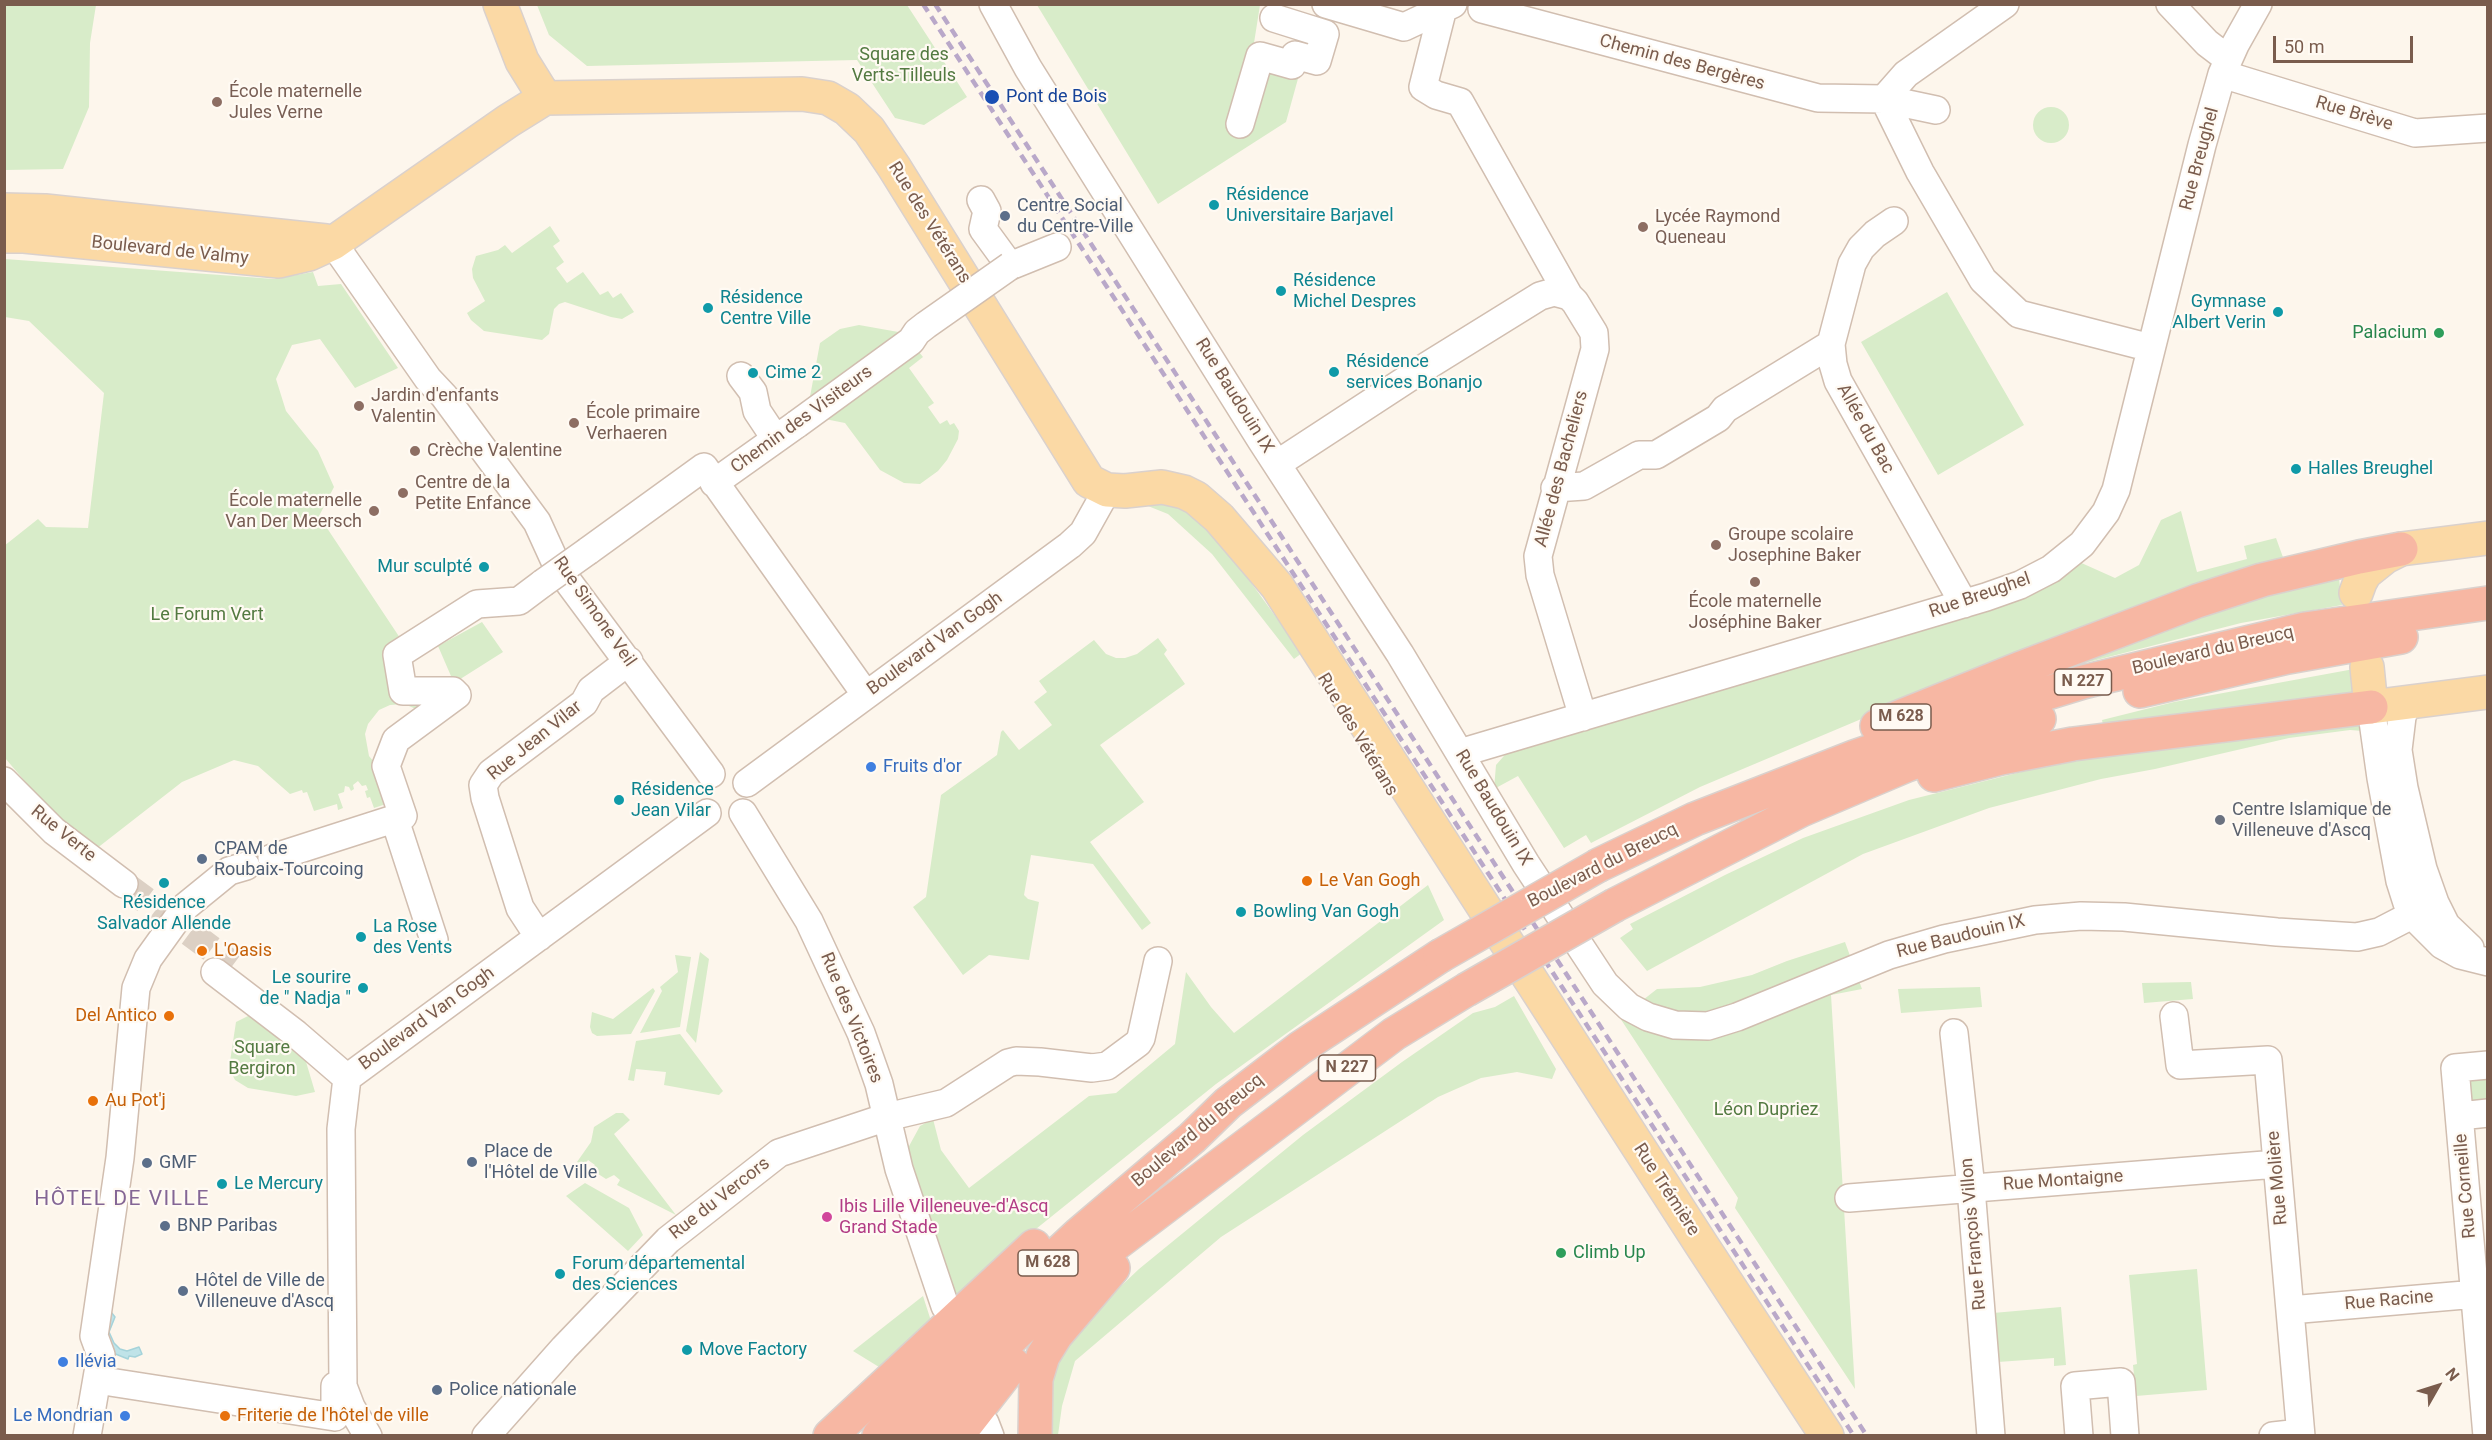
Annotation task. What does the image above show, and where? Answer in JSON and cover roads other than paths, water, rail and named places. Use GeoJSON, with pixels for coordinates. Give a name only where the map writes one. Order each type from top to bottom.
{"type":"FeatureCollection","features":[{"type":"Feature","properties":{"kind":"highway","name":"M 628"},"geometry":{"type":"LineString","coordinates":[[1695,819],[1726,792],[1763,774],[2197,601],[2262,580],[2401,549]]}},
{"type":"Feature","properties":{"kind":"highway","name":"Boulevard du Breucq"},"geometry":{"type":"LineString","coordinates":[[879,1436],[1019,1290],[1079,1234],[1192,1138],[1228,1103],[1300,1048],[1440,956],[1599,865],[1695,819],[1874,750],[1975,715],[2083,682],[2294,632],[2487,603]]}},
{"type":"Feature","properties":{"kind":"highway","name":"Boulevard du Breucq"},"geometry":{"type":"LineString","coordinates":[[918,1436],[963,1387],[1060,1292],[1109,1249],[1394,1034],[1615,905],[1717,852],[1801,810],[1862,783],[1970,742],[2075,708],[2288,657],[2487,625]]}},
{"type":"Feature","properties":{"kind":"highway"},"geometry":{"type":"LineString","coordinates":[[1717,852],[1911,783],[2001,758],[2073,744],[2371,707]]}},
{"type":"Feature","properties":{"kind":"highway"},"geometry":{"type":"LineString","coordinates":[[830,1436],[1010,1267],[1082,1206],[1138,1160],[1177,1133],[1228,1103]]}},
{"type":"Feature","properties":{"kind":"highway"},"geometry":{"type":"LineString","coordinates":[[1035,1436],[1035,1386],[1043,1356],[1056,1335],[1104,1278],[1181,1196]]}},
{"type":"Feature","properties":{"kind":"highway"},"geometry":{"type":"LineString","coordinates":[[977,1431],[1008,1369],[1104,1278]]}},
{"type":"Feature","properties":{"kind":"main road"},"geometry":{"type":"LineString","coordinates":[[500,4],[526,68],[545,98]]}},
{"type":"Feature","properties":{"kind":"main road"},"geometry":{"type":"LineString","coordinates":[[515,4],[541,72],[545,98]]}},
{"type":"Feature","properties":{"kind":"main road","name":"Rue des Vétérans"},"geometry":{"type":"LineString","coordinates":[[545,98],[802,94],[828,98],[847,109],[869,130],[906,185],[1089,481],[1107,490],[1125,491],[1154,487],[1175,489],[1196,498],[1219,518],[1316,666],[1359,742],[1401,807],[1447,865],[1504,944]]}},
{"type":"Feature","properties":{"kind":"main road","name":"Boulevard de Valmy"},"geometry":{"type":"LineString","coordinates":[[6,216],[54,238],[279,261],[309,255],[333,243],[508,120],[545,98]]}},
{"type":"Feature","properties":{"kind":"main road","name":"M 628"},"geometry":{"type":"LineString","coordinates":[[2401,549],[2487,538]]}},
{"type":"Feature","properties":{"kind":"main road"},"geometry":{"type":"LineString","coordinates":[[2356,593],[2366,573],[2385,557],[2401,549]]}},
{"type":"Feature","properties":{"kind":"main road"},"geometry":{"type":"LineString","coordinates":[[2367,667],[2371,707],[2487,692]]}},
{"type":"Feature","properties":{"kind":"main road","name":"Rue Trémière"},"geometry":{"type":"LineString","coordinates":[[1504,944],[1606,1126],[1807,1436]]}},
{"type":"Feature","properties":{"kind":"main road","name":"Rue Trémière"},"geometry":{"type":"LineString","coordinates":[[1504,944],[1827,1436]]}},
{"type":"Feature","properties":{"kind":"street","name":"Rue Baudouin IX"},"geometry":{"type":"LineString","coordinates":[[993,4],[1028,68],[1277,464],[1381,624],[1526,864],[1605,984],[1629,1007],[1648,1017],[1676,1025],[1708,1026],[1723,1022],[1878,958],[1944,939],[2035,920],[2081,916],[2124,917],[2277,932],[2356,937],[2379,932],[2424,908]]}},
{"type":"Feature","properties":{"kind":"street"},"geometry":{"type":"LineString","coordinates":[[1326,4],[1404,27],[1447,6]]}},
{"type":"Feature","properties":{"kind":"street","name":"Rue Brève"},"geometry":{"type":"LineString","coordinates":[[2170,4],[2207,43],[2225,67],[2415,133],[2487,128]]}},
{"type":"Feature","properties":{"kind":"street","name":"Rue Breughel"},"geometry":{"type":"LineString","coordinates":[[1460,753],[1964,604],[2020,585],[2051,569],[2082,544],[2096,528],[2116,490],[2225,67],[2258,4]]}},
{"type":"Feature","properties":{"kind":"street","name":"Allée des Bacheliers"},"geometry":{"type":"LineString","coordinates":[[1447,6],[1423,87],[1436,95],[1460,102],[1569,296],[1594,333],[1595,349],[1538,556],[1583,717]]}},
{"type":"Feature","properties":{"kind":"street"},"geometry":{"type":"LineString","coordinates":[[1994,8],[1906,74],[1884,99],[1920,172],[1983,280],[2019,314],[2151,348]]}},
{"type":"Feature","properties":{"kind":"street","name":"Chemin des Bergères"},"geometry":{"type":"LineString","coordinates":[[1482,9],[1818,98],[1884,99],[1936,110]]}},
{"type":"Feature","properties":{"kind":"street"},"geometry":{"type":"LineString","coordinates":[[1240,124],[1260,56],[1292,65],[1295,55],[1317,61],[1325,34],[1274,17]]}},
{"type":"Feature","properties":{"kind":"street"},"geometry":{"type":"LineString","coordinates":[[985,203],[983,229],[1010,266]]}},
{"type":"Feature","properties":{"kind":"street","name":"Allée du Bac"},"geometry":{"type":"LineString","coordinates":[[1894,221],[1875,234],[1861,248],[1852,264],[1831,344],[1838,381],[1964,604]]}},
{"type":"Feature","properties":{"kind":"street","name":"Rue Simone Veil"},"geometry":{"type":"LineString","coordinates":[[333,243],[428,380],[444,396],[531,514],[558,568],[711,774]]}},
{"type":"Feature","properties":{"kind":"street","name":"Chemin des Visiteurs"},"geometry":{"type":"LineString","coordinates":[[403,697],[397,655],[477,604],[519,601],[704,467],[714,483],[911,341],[926,325],[1010,266],[1057,247]]}},
{"type":"Feature","properties":{"kind":"street"},"geometry":{"type":"LineString","coordinates":[[1277,464],[1427,366],[1540,297],[1554,292],[1569,296]]}},
{"type":"Feature","properties":{"kind":"street"},"geometry":{"type":"LineString","coordinates":[[1555,488],[1584,486],[1639,455],[1656,455],[1718,418],[1725,409],[1831,344]]}},
{"type":"Feature","properties":{"kind":"street"},"geometry":{"type":"LineString","coordinates":[[741,376],[753,392],[757,411],[786,431]]}},
{"type":"Feature","properties":{"kind":"street"},"geometry":{"type":"LineString","coordinates":[[714,483],[866,695]]}},
{"type":"Feature","properties":{"kind":"street","name":"Boulevard Van Gogh"},"geometry":{"type":"LineString","coordinates":[[747,783],[1070,545],[1083,533],[1107,490]]}},
{"type":"Feature","properties":{"kind":"street","name":"Rue Jean Vilar"},"geometry":{"type":"LineString","coordinates":[[539,937],[520,908],[485,798],[483,785],[491,772],[584,703],[591,690],[628,661]]}},
{"type":"Feature","properties":{"kind":"street"},"geometry":{"type":"LineString","coordinates":[[281,856],[403,816],[386,766],[396,740],[403,697],[453,691],[457,695],[396,740]]}},
{"type":"Feature","properties":{"kind":"street"},"geometry":{"type":"LineString","coordinates":[[2407,703],[2400,729],[2398,750],[2414,835],[2424,908],[2442,945],[2460,955],[2487,962]]}},
{"type":"Feature","properties":{"kind":"street"},"geometry":{"type":"LineString","coordinates":[[2371,707],[2381,778],[2400,881],[2424,908],[2457,937],[2487,957]]}},
{"type":"Feature","properties":{"kind":"street"},"geometry":{"type":"LineString","coordinates":[[722,770],[733,771],[747,783],[750,799],[743,813],[733,819],[717,819],[707,813],[701,803],[700,791],[711,774],[722,770]]}},
{"type":"Feature","properties":{"kind":"street","name":"Rue Verte"},"geometry":{"type":"LineString","coordinates":[[4,782],[54,831],[122,891],[67,858],[4,804]]}},
{"type":"Feature","properties":{"kind":"street","name":"Boulevard Van Gogh"},"geometry":{"type":"LineString","coordinates":[[375,1434],[351,1381],[341,1130],[347,1078],[707,813]]}},
{"type":"Feature","properties":{"kind":"street","name":"Rue des Victoires"},"geometry":{"type":"LineString","coordinates":[[743,813],[796,897],[823,950],[871,1059],[899,1169],[945,1306]]}},
{"type":"Feature","properties":{"kind":"street"},"geometry":{"type":"LineString","coordinates":[[395,819],[434,940]]}},
{"type":"Feature","properties":{"kind":"street"},"geometry":{"type":"LineString","coordinates":[[87,1436],[101,1355],[94,1336],[120,1158],[136,988],[148,959],[186,906],[229,871],[246,866]]}},
{"type":"Feature","properties":{"kind":"street","name":"Rue du Vercors"},"geometry":{"type":"LineString","coordinates":[[486,1436],[595,1314],[676,1233],[778,1153],[886,1117],[946,1103],[1001,1066],[1016,1061],[1092,1068],[1107,1066],[1141,1038],[1158,961]]}},
{"type":"Feature","properties":{"kind":"street"},"geometry":{"type":"LineString","coordinates":[[224,969],[252,979],[296,1034],[347,1078]]}},
{"type":"Feature","properties":{"kind":"street","name":"Rue Molière"},"geometry":{"type":"LineString","coordinates":[[2174,1016],[2180,1065],[2268,1060],[2300,1434],[2273,1436]]}},
{"type":"Feature","properties":{"kind":"street","name":"Rue François Villon"},"geometry":{"type":"LineString","coordinates":[[1954,1033],[1971,1188],[1991,1436]]}},
{"type":"Feature","properties":{"kind":"street","name":"Rue Corneille"},"geometry":{"type":"LineString","coordinates":[[2487,1065],[2456,1068],[2481,1293],[2487,1436]]}},
{"type":"Feature","properties":{"kind":"street","name":"Rue Corneille"},"geometry":{"type":"LineString","coordinates":[[2460,1116],[2487,1113]]}},
{"type":"Feature","properties":{"kind":"street","name":"Rue Montaigne"},"geometry":{"type":"LineString","coordinates":[[1849,1198],[2277,1164]]}},
{"type":"Feature","properties":{"kind":"street","name":"Rue Racine"},"geometry":{"type":"LineString","coordinates":[[2290,1310],[2481,1293]]}},
{"type":"Feature","properties":{"kind":"street"},"geometry":{"type":"LineString","coordinates":[[97,1380],[201,1398],[335,1417],[335,1386],[351,1381]]}},
{"type":"Feature","properties":{"kind":"street"},"geometry":{"type":"LineString","coordinates":[[2079,1436],[2075,1386],[2121,1382],[2126,1436]]}},
{"type":"Feature","properties":{"kind":"water"},"geometry":{"type":"Polygon","coordinates":[[[111,1312],[115,1317],[109,1332],[114,1343],[120,1349],[127,1351],[139,1347],[142,1354],[135,1357],[129,1356],[128,1359],[113,1353],[102,1330],[111,1312]]]}},
{"type":"Feature","properties":{"kind":"tunnel"},"geometry":{"type":"LineString","coordinates":[[124,884],[233,965]]}},
{"type":"Feature","properties":{"kind":"railway"},"geometry":{"type":"LineString","coordinates":[[923,4],[1854,1436]]}},
{"type":"Feature","properties":{"kind":"railway"},"geometry":{"type":"LineString","coordinates":[[935,4],[1867,1436]]}},
{"type":"Feature","properties":{"kind":"place","name":"Pont de Bois"},"geometry":{"type":"Point","coordinates":[992,97]}},
{"type":"Feature","properties":{"kind":"place","name":"École maternelle Jules Verne"},"geometry":{"type":"Point","coordinates":[217,102]}},
{"type":"Feature","properties":{"kind":"place","name":"Résidence Universitaire Barjavel"},"geometry":{"type":"Point","coordinates":[1214,205]}},
{"type":"Feature","properties":{"kind":"place","name":"Centre Social du Centre-Ville"},"geometry":{"type":"Point","coordinates":[1005,216]}},
{"type":"Feature","properties":{"kind":"place","name":"Lycée Raymond Queneau"},"geometry":{"type":"Point","coordinates":[1643,227]}},
{"type":"Feature","properties":{"kind":"place","name":"Résidence Michel Despres"},"geometry":{"type":"Point","coordinates":[1281,291]}},
{"type":"Feature","properties":{"kind":"place","name":"Résidence Centre Ville"},"geometry":{"type":"Point","coordinates":[708,308]}},
{"type":"Feature","properties":{"kind":"place","name":"Gymnase Albert Verin"},"geometry":{"type":"Point","coordinates":[2278,312]}},
{"type":"Feature","properties":{"kind":"place","name":"Palacium"},"geometry":{"type":"Point","coordinates":[2439,333]}},
{"type":"Feature","properties":{"kind":"place","name":"Résidence services Bonanjo"},"geometry":{"type":"Point","coordinates":[1334,372]}},
{"type":"Feature","properties":{"kind":"place","name":"Cime 2"},"geometry":{"type":"Point","coordinates":[753,373]}},
{"type":"Feature","properties":{"kind":"place","name":"Jardin d'enfants Valentin"},"geometry":{"type":"Point","coordinates":[359,406]}},
{"type":"Feature","properties":{"kind":"place","name":"École primaire Verhaeren"},"geometry":{"type":"Point","coordinates":[574,423]}},
{"type":"Feature","properties":{"kind":"place","name":"Crèche Valentine"},"geometry":{"type":"Point","coordinates":[415,451]}},
{"type":"Feature","properties":{"kind":"place","name":"Halles Breughel"},"geometry":{"type":"Point","coordinates":[2296,469]}},
{"type":"Feature","properties":{"kind":"place","name":"Centre de la Petite Enfance"},"geometry":{"type":"Point","coordinates":[403,493]}},
{"type":"Feature","properties":{"kind":"place","name":"École maternelle Van Der Meersch"},"geometry":{"type":"Point","coordinates":[374,511]}},
{"type":"Feature","properties":{"kind":"place","name":"Groupe scolaire Josephine Baker"},"geometry":{"type":"Point","coordinates":[1716,545]}},
{"type":"Feature","properties":{"kind":"place","name":"Mur sculpté"},"geometry":{"type":"Point","coordinates":[484,567]}},
{"type":"Feature","properties":{"kind":"place","name":"École maternelle Joséphine Baker"},"geometry":{"type":"Point","coordinates":[1755,582]}},
{"type":"Feature","properties":{"kind":"place","name":"Fruits d'or"},"geometry":{"type":"Point","coordinates":[871,767]}},
{"type":"Feature","properties":{"kind":"place","name":"Résidence Jean Vilar"},"geometry":{"type":"Point","coordinates":[619,800]}},
{"type":"Feature","properties":{"kind":"place","name":"Centre Islamique de Villeneuve d'Ascq"},"geometry":{"type":"Point","coordinates":[2220,820]}},
{"type":"Feature","properties":{"kind":"place","name":"CPAM de Roubaix-Tourcoing"},"geometry":{"type":"Point","coordinates":[202,859]}},
{"type":"Feature","properties":{"kind":"place","name":"Le Van Gogh"},"geometry":{"type":"Point","coordinates":[1307,881]}},
{"type":"Feature","properties":{"kind":"place","name":"Résidence Salvador Allende"},"geometry":{"type":"Point","coordinates":[164,883]}},
{"type":"Feature","properties":{"kind":"place","name":"Bowling Van Gogh"},"geometry":{"type":"Point","coordinates":[1241,912]}},
{"type":"Feature","properties":{"kind":"place","name":"La Rose des Vents"},"geometry":{"type":"Point","coordinates":[361,937]}},
{"type":"Feature","properties":{"kind":"place","name":"L'Oasis"},"geometry":{"type":"Point","coordinates":[202,951]}},
{"type":"Feature","properties":{"kind":"place","name":"Le sourire de \" Nadja \""},"geometry":{"type":"Point","coordinates":[363,988]}},
{"type":"Feature","properties":{"kind":"place","name":"Del Antico"},"geometry":{"type":"Point","coordinates":[169,1016]}},
{"type":"Feature","properties":{"kind":"place","name":"Au Pot'j"},"geometry":{"type":"Point","coordinates":[93,1101]}},
{"type":"Feature","properties":{"kind":"place","name":"Place de l'Hôtel de Ville"},"geometry":{"type":"Point","coordinates":[472,1162]}},
{"type":"Feature","properties":{"kind":"place","name":"GMF"},"geometry":{"type":"Point","coordinates":[147,1163]}},
{"type":"Feature","properties":{"kind":"place","name":"Le Mercury"},"geometry":{"type":"Point","coordinates":[222,1184]}},
{"type":"Feature","properties":{"kind":"place","name":"Ibis Lille Villeneuve-d'Ascq Grand Stade"},"geometry":{"type":"Point","coordinates":[827,1217]}},
{"type":"Feature","properties":{"kind":"place","name":"BNP Paribas"},"geometry":{"type":"Point","coordinates":[165,1226]}},
{"type":"Feature","properties":{"kind":"place","name":"Climb Up"},"geometry":{"type":"Point","coordinates":[1561,1253]}},
{"type":"Feature","properties":{"kind":"place","name":"Forum départemental des Sciences"},"geometry":{"type":"Point","coordinates":[560,1274]}},
{"type":"Feature","properties":{"kind":"place","name":"Hôtel de Ville de Villeneuve d'Ascq"},"geometry":{"type":"Point","coordinates":[183,1291]}},
{"type":"Feature","properties":{"kind":"place","name":"Move Factory"},"geometry":{"type":"Point","coordinates":[687,1350]}},
{"type":"Feature","properties":{"kind":"place","name":"Ilévia"},"geometry":{"type":"Point","coordinates":[63,1362]}},
{"type":"Feature","properties":{"kind":"place","name":"Police nationale"},"geometry":{"type":"Point","coordinates":[437,1390]}},
{"type":"Feature","properties":{"kind":"place","name":"Le Mondrian"},"geometry":{"type":"Point","coordinates":[125,1416]}},
{"type":"Feature","properties":{"kind":"place","name":"Friterie de l'hôtel de ville"},"geometry":{"type":"Point","coordinates":[225,1416]}},
{"type":"Feature","properties":{"kind":"district","name":"HÔTEL DE VILLE"},"geometry":{"type":"Point","coordinates":[122,1200]}},
{"type":"Feature","properties":{"kind":"park label","name":"Square des Verts-Tilleuls"},"geometry":{"type":"Point","coordinates":[904,65]}},
{"type":"Feature","properties":{"kind":"park label","name":"Le Forum Vert"},"geometry":{"type":"Point","coordinates":[207,615]}},
{"type":"Feature","properties":{"kind":"park label","name":"Square Bergiron"},"geometry":{"type":"Point","coordinates":[262,1058]}},
{"type":"Feature","properties":{"kind":"park label","name":"Léon Dupriez"},"geometry":{"type":"Point","coordinates":[1766,1110]}}]}
